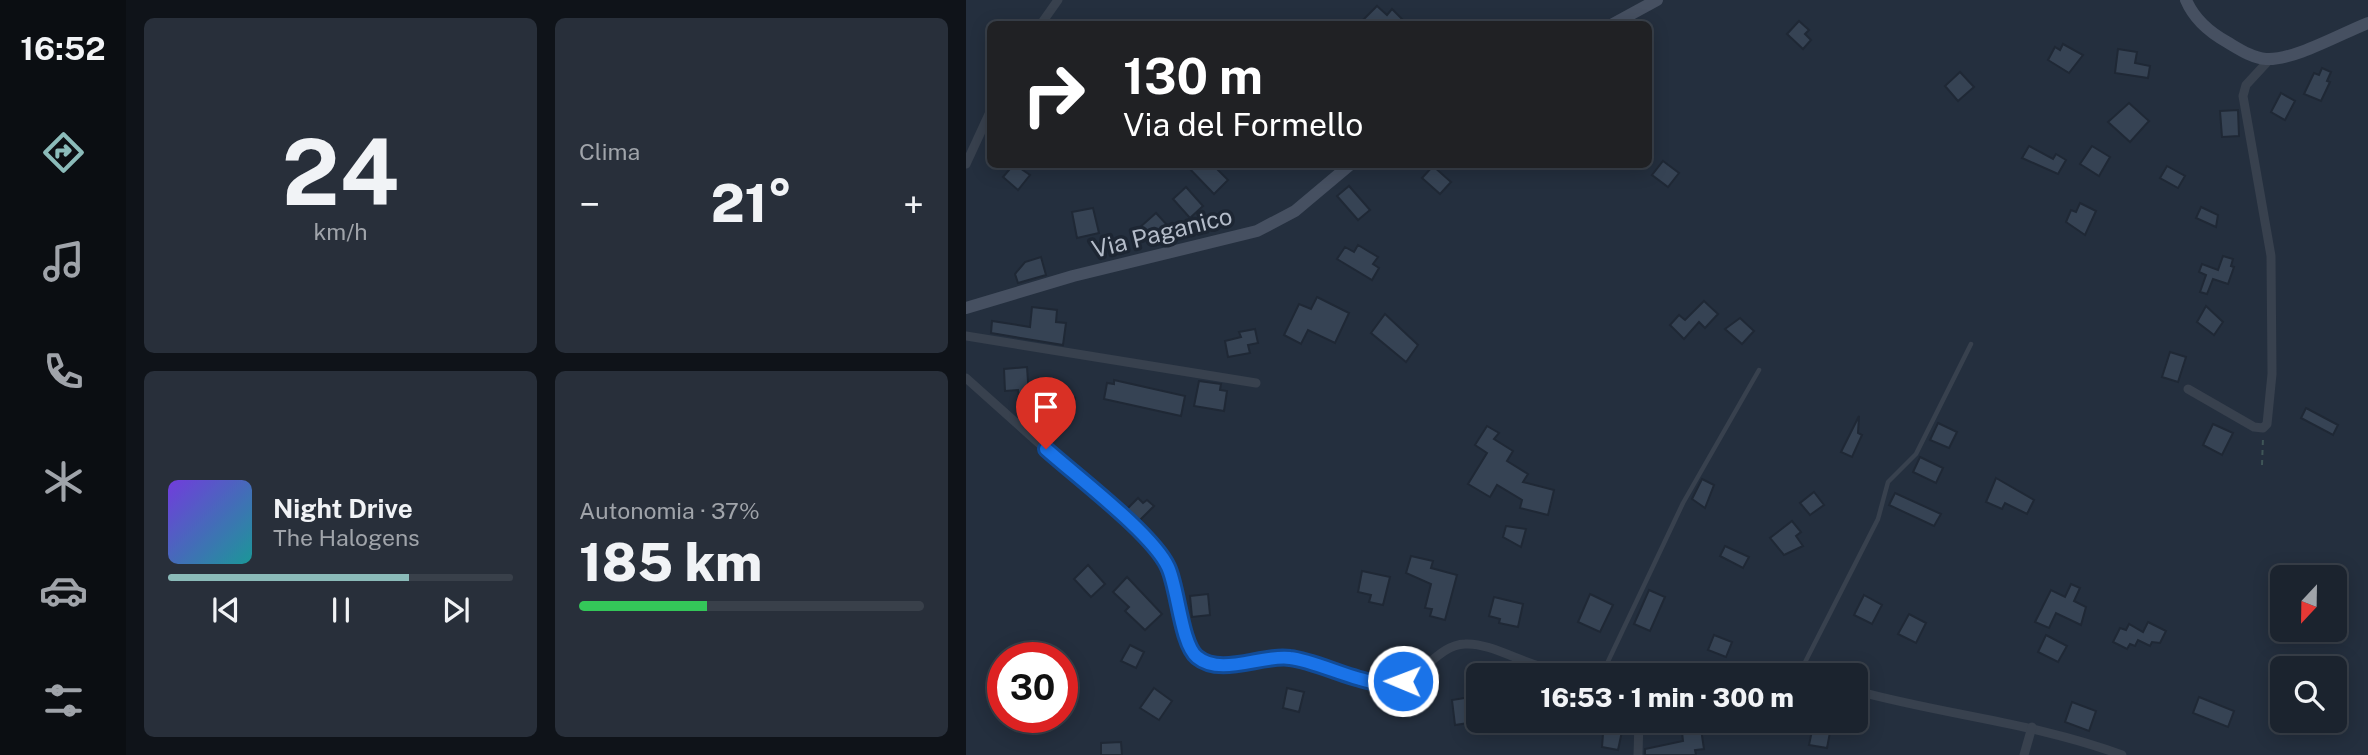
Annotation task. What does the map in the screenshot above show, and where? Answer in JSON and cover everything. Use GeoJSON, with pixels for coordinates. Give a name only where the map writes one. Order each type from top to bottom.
{"type":"FeatureCollection","features":[{"type":"Feature","properties":{"kind":"street"},"geometry":{"type":"LineString","coordinates":[[1043,21],[1058,0]]}},
{"type":"Feature","properties":{"kind":"street"},"geometry":{"type":"LineString","coordinates":[[1618,21],[1657,0]]}},
{"type":"Feature","properties":{"kind":"street"},"geometry":{"type":"LineString","coordinates":[[2186,0],[2194,16],[2216,35],[2249,54],[2270,59]]}},
{"type":"Feature","properties":{"kind":"street"},"geometry":{"type":"LineString","coordinates":[[2188,389],[2254,427],[2263,428],[2269,416],[2272,380],[2271,256],[2244,93],[2246,85],[2270,59],[2368,23]]}},
{"type":"Feature","properties":{"kind":"street"},"geometry":{"type":"LineString","coordinates":[[966,164],[987,118]]}},
{"type":"Feature","properties":{"kind":"street","name":"Via Paganico"},"geometry":{"type":"LineString","coordinates":[[966,308],[1073,276],[1257,231],[1302,206],[1346,168]]}},
{"type":"Feature","properties":{"kind":"street"},"geometry":{"type":"LineString","coordinates":[[966,336],[1256,383]]}},
{"type":"Feature","properties":{"kind":"street"},"geometry":{"type":"LineString","coordinates":[[966,378],[1156,548],[1173,580],[1189,647],[1203,661],[1221,665],[1269,658],[1294,658],[1391,684],[1410,677],[1451,647],[1467,643],[1487,647],[1528,663]]}},
{"type":"Feature","properties":{"kind":"street"},"geometry":{"type":"LineString","coordinates":[[1868,694],[1923,708],[2032,727],[2122,755]]}},
{"type":"Feature","properties":{"kind":"street"},"geometry":{"type":"LineString","coordinates":[[2024,755],[2032,727]]}},
{"type":"Feature","properties":{"kind":"street"},"geometry":{"type":"LineString","coordinates":[[1638,755],[1639,733]]}},
{"type":"Feature","properties":{"kind":"lane"},"geometry":{"type":"LineString","coordinates":[[1803,663],[1878,519],[1888,482],[1916,454],[1970,344]]}},
{"type":"Feature","properties":{"kind":"lane"},"geometry":{"type":"LineString","coordinates":[[1607,663],[1683,503],[1759,370]]}},
{"type":"Feature","properties":{"kind":"path"},"geometry":{"type":"LineString","coordinates":[[2262,465],[2263,428]]}},
{"type":"Feature","properties":{"kind":"building"},"geometry":{"type":"Polygon","coordinates":[[[1377,6],[1387,15],[1392,9],[1403,20],[1366,21],[1364,19],[1377,6]]]}},
{"type":"Feature","properties":{"kind":"building"},"geometry":{"type":"Polygon","coordinates":[[[1799,21],[1809,30],[1805,34],[1811,40],[1803,49],[1787,34],[1799,21]]]}},
{"type":"Feature","properties":{"kind":"building"},"geometry":{"type":"Polygon","coordinates":[[[2063,44],[2083,55],[2069,73],[2048,60],[2055,47],[2060,50],[2063,44]]]}},
{"type":"Feature","properties":{"kind":"building"},"geometry":{"type":"Polygon","coordinates":[[[2118,49],[2137,52],[2135,63],[2150,66],[2148,78],[2115,73],[2118,49]]]}},
{"type":"Feature","properties":{"kind":"building"},"geometry":{"type":"Polygon","coordinates":[[[2322,68],[2331,72],[2327,81],[2330,82],[2321,101],[2304,94],[2314,73],[2319,75],[2322,68]]]}},
{"type":"Feature","properties":{"kind":"building"},"geometry":{"type":"Polygon","coordinates":[[[1960,72],[1974,87],[1958,101],[1945,86],[1960,72]]]}},
{"type":"Feature","properties":{"kind":"building"},"geometry":{"type":"Polygon","coordinates":[[[2281,93],[2295,101],[2285,120],[2271,112],[2281,93]]]}},
{"type":"Feature","properties":{"kind":"building"},"geometry":{"type":"Polygon","coordinates":[[[2129,103],[2149,121],[2130,142],[2108,122],[2129,103]]]}},
{"type":"Feature","properties":{"kind":"building"},"geometry":{"type":"Polygon","coordinates":[[[2238,110],[2239,136],[2222,137],[2220,111],[2238,110]]]}},
{"type":"Feature","properties":{"kind":"building"},"geometry":{"type":"Polygon","coordinates":[[[2029,146],[2053,159],[2056,154],[2066,160],[2058,174],[2022,158],[2029,146]]]}},
{"type":"Feature","properties":{"kind":"building"},"geometry":{"type":"Polygon","coordinates":[[[2092,146],[2110,157],[2099,176],[2080,164],[2092,146]]]}},
{"type":"Feature","properties":{"kind":"building"},"geometry":{"type":"Polygon","coordinates":[[[1663,161],[1679,173],[1668,187],[1652,175],[1663,161]]]}},
{"type":"Feature","properties":{"kind":"building"},"geometry":{"type":"Polygon","coordinates":[[[2167,166],[2185,176],[2178,188],[2160,178],[2167,166]]]}},
{"type":"Feature","properties":{"kind":"building"},"geometry":{"type":"Polygon","coordinates":[[[1011,168],[1020,168],[1030,175],[1018,190],[1003,177],[1011,168]]]}},
{"type":"Feature","properties":{"kind":"building"},"geometry":{"type":"Polygon","coordinates":[[[1189,168],[1216,168],[1228,180],[1214,194],[1189,168]]]}},
{"type":"Feature","properties":{"kind":"building"},"geometry":{"type":"Polygon","coordinates":[[[1431,168],[1435,168],[1451,182],[1440,194],[1422,178],[1431,168]]]}},
{"type":"Feature","properties":{"kind":"building"},"geometry":{"type":"Polygon","coordinates":[[[1349,186],[1370,210],[1358,220],[1337,196],[1349,186]]]}},
{"type":"Feature","properties":{"kind":"building"},"geometry":{"type":"Polygon","coordinates":[[[1186,187],[1203,206],[1190,218],[1173,199],[1186,187]]]}},
{"type":"Feature","properties":{"kind":"building"},"geometry":{"type":"Polygon","coordinates":[[[2080,203],[2096,211],[2085,235],[2066,222],[2071,210],[2076,212],[2080,203]]]}},
{"type":"Feature","properties":{"kind":"building"},"geometry":{"type":"Polygon","coordinates":[[[2201,207],[2218,215],[2216,227],[2196,218],[2201,207]]]}},
{"type":"Feature","properties":{"kind":"building"},"geometry":{"type":"Polygon","coordinates":[[[1093,208],[1099,233],[1077,238],[1072,212],[1093,208]]]}},
{"type":"Feature","properties":{"kind":"building"},"geometry":{"type":"Polygon","coordinates":[[[1156,213],[1168,226],[1151,242],[1139,228],[1156,213]]]}},
{"type":"Feature","properties":{"kind":"building"},"geometry":{"type":"Polygon","coordinates":[[[1358,245],[1378,257],[1373,264],[1379,268],[1372,280],[1337,259],[1345,247],[1354,252],[1358,245]]]}},
{"type":"Feature","properties":{"kind":"building"},"geometry":{"type":"Polygon","coordinates":[[[2223,256],[2233,259],[2231,266],[2234,267],[2228,284],[2213,279],[2207,294],[2200,292],[2206,275],[2199,272],[2202,264],[2218,270],[2223,256]]]}},
{"type":"Feature","properties":{"kind":"building"},"geometry":{"type":"Polygon","coordinates":[[[1041,257],[1046,275],[1018,283],[1015,274],[1025,262],[1041,257]]]}},
{"type":"Feature","properties":{"kind":"building"},"geometry":{"type":"Polygon","coordinates":[[[1317,297],[1349,313],[1335,343],[1308,330],[1301,344],[1284,335],[1299,304],[1311,309],[1317,297]]]}},
{"type":"Feature","properties":{"kind":"building"},"geometry":{"type":"Polygon","coordinates":[[[1704,301],[1718,314],[1705,328],[1699,322],[1684,339],[1670,325],[1679,315],[1685,320],[1704,301]]]}},
{"type":"Feature","properties":{"kind":"building"},"geometry":{"type":"Polygon","coordinates":[[[2206,306],[2223,322],[2214,335],[2197,322],[2206,306]]]}},
{"type":"Feature","properties":{"kind":"building"},"geometry":{"type":"Polygon","coordinates":[[[1032,307],[1057,310],[1056,322],[1066,323],[1063,345],[991,333],[992,321],[1030,327],[1032,307]]]}},
{"type":"Feature","properties":{"kind":"building"},"geometry":{"type":"Polygon","coordinates":[[[1385,314],[1418,345],[1406,362],[1371,333],[1385,314]]]}},
{"type":"Feature","properties":{"kind":"building"},"geometry":{"type":"Polygon","coordinates":[[[1740,318],[1754,331],[1742,344],[1725,329],[1740,318]]]}},
{"type":"Feature","properties":{"kind":"building"},"geometry":{"type":"Polygon","coordinates":[[[1255,329],[1258,343],[1248,345],[1250,353],[1228,357],[1225,341],[1241,337],[1239,332],[1255,329]]]}},
{"type":"Feature","properties":{"kind":"building"},"geometry":{"type":"Polygon","coordinates":[[[2170,352],[2186,357],[2178,382],[2162,377],[2170,352]]]}},
{"type":"Feature","properties":{"kind":"building"},"geometry":{"type":"Polygon","coordinates":[[[1027,367],[1029,396],[1019,397],[1018,390],[1005,391],[1004,369],[1027,367]]]}},
{"type":"Feature","properties":{"kind":"building"},"geometry":{"type":"Polygon","coordinates":[[[1114,380],[1185,396],[1181,416],[1104,399],[1107,383],[1114,384],[1114,380]]]}},
{"type":"Feature","properties":{"kind":"building"},"geometry":{"type":"Polygon","coordinates":[[[1199,381],[1221,384],[1220,390],[1227,391],[1224,411],[1194,406],[1199,381]]]}},
{"type":"Feature","properties":{"kind":"building"},"geometry":{"type":"Polygon","coordinates":[[[1058,384],[1066,388],[1064,393],[1075,398],[1067,417],[1047,408],[1058,384]]]}},
{"type":"Feature","properties":{"kind":"building"},"geometry":{"type":"Polygon","coordinates":[[[2306,408],[2338,425],[2333,435],[2301,418],[2306,408]]]}},
{"type":"Feature","properties":{"kind":"building"},"geometry":{"type":"Polygon","coordinates":[[[1859,416],[1858,433],[1862,435],[1852,457],[1841,452],[1859,416]]]}},
{"type":"Feature","properties":{"kind":"building"},"geometry":{"type":"Polygon","coordinates":[[[1938,423],[1957,432],[1949,448],[1930,440],[1938,423]]]}},
{"type":"Feature","properties":{"kind":"building"},"geometry":{"type":"Polygon","coordinates":[[[2213,424],[2233,433],[2222,455],[2203,445],[2213,424]]]}},
{"type":"Feature","properties":{"kind":"building"},"geometry":{"type":"Polygon","coordinates":[[[1487,426],[1499,433],[1494,439],[1513,451],[1507,461],[1528,474],[1523,482],[1554,490],[1548,515],[1520,508],[1522,500],[1497,485],[1490,497],[1468,484],[1487,453],[1475,445],[1487,426]]]}},
{"type":"Feature","properties":{"kind":"building"},"geometry":{"type":"Polygon","coordinates":[[[1920,457],[1943,468],[1936,483],[1913,472],[1920,457]]]}},
{"type":"Feature","properties":{"kind":"building"},"geometry":{"type":"Polygon","coordinates":[[[1996,478],[2034,500],[2027,514],[2005,503],[2002,509],[1986,502],[1996,478]]]}},
{"type":"Feature","properties":{"kind":"building"},"geometry":{"type":"Polygon","coordinates":[[[1702,479],[1714,485],[1705,508],[1692,499],[1702,479]]]}},
{"type":"Feature","properties":{"kind":"building"},"geometry":{"type":"Polygon","coordinates":[[[1814,492],[1824,505],[1810,515],[1800,503],[1814,492]]]}},
{"type":"Feature","properties":{"kind":"building"},"geometry":{"type":"Polygon","coordinates":[[[1895,493],[1941,514],[1934,526],[1889,505],[1895,493]]]}},
{"type":"Feature","properties":{"kind":"building"},"geometry":{"type":"Polygon","coordinates":[[[1138,498],[1143,503],[1147,500],[1154,506],[1139,521],[1127,509],[1138,498]]]}},
{"type":"Feature","properties":{"kind":"building"},"geometry":{"type":"Polygon","coordinates":[[[1792,521],[1801,532],[1796,536],[1803,546],[1784,555],[1770,538],[1792,521]]]}},
{"type":"Feature","properties":{"kind":"building"},"geometry":{"type":"Polygon","coordinates":[[[1506,526],[1526,529],[1521,547],[1503,537],[1506,526]]]}},
{"type":"Feature","properties":{"kind":"building"},"geometry":{"type":"Polygon","coordinates":[[[1725,546],[1749,557],[1743,568],[1720,556],[1725,546]]]}},
{"type":"Feature","properties":{"kind":"building"},"geometry":{"type":"Polygon","coordinates":[[[1411,556],[1433,561],[1431,568],[1457,575],[1445,620],[1430,616],[1432,609],[1425,608],[1431,584],[1406,573],[1411,556]]]}},
{"type":"Feature","properties":{"kind":"building"},"geometry":{"type":"Polygon","coordinates":[[[1088,565],[1105,584],[1091,597],[1074,579],[1088,565]]]}},
{"type":"Feature","properties":{"kind":"building"},"geometry":{"type":"Polygon","coordinates":[[[1362,571],[1390,577],[1383,605],[1369,602],[1371,595],[1358,592],[1362,571]]]}},
{"type":"Feature","properties":{"kind":"building"},"geometry":{"type":"Polygon","coordinates":[[[1127,577],[1162,614],[1145,630],[1125,611],[1129,607],[1113,592],[1127,577]]]}},
{"type":"Feature","properties":{"kind":"building"},"geometry":{"type":"Polygon","coordinates":[[[2071,584],[2080,588],[2074,601],[2086,607],[2081,625],[2056,613],[2049,628],[2035,622],[2051,590],[2065,597],[2071,584]]]}},
{"type":"Feature","properties":{"kind":"building"},"geometry":{"type":"Polygon","coordinates":[[[1649,590],[1665,597],[1650,631],[1634,624],[1649,590]]]}},
{"type":"Feature","properties":{"kind":"building"},"geometry":{"type":"Polygon","coordinates":[[[1208,594],[1210,615],[1192,617],[1190,596],[1208,594]]]}},
{"type":"Feature","properties":{"kind":"building"},"geometry":{"type":"Polygon","coordinates":[[[1590,594],[1613,605],[1600,632],[1578,622],[1590,594]]]}},
{"type":"Feature","properties":{"kind":"building"},"geometry":{"type":"Polygon","coordinates":[[[1864,595],[1882,605],[1872,624],[1854,615],[1864,595]]]}},
{"type":"Feature","properties":{"kind":"building"},"geometry":{"type":"Polygon","coordinates":[[[1494,597],[1523,604],[1518,627],[1499,623],[1500,619],[1489,616],[1494,597]]]}},
{"type":"Feature","properties":{"kind":"building"},"geometry":{"type":"Polygon","coordinates":[[[1909,614],[1926,623],[1916,643],[1898,634],[1909,614]]]}},
{"type":"Feature","properties":{"kind":"building"},"geometry":{"type":"Polygon","coordinates":[[[2148,622],[2166,631],[2160,643],[2152,642],[2150,646],[2138,640],[2135,646],[2130,644],[2127,649],[2113,642],[2120,628],[2126,630],[2129,624],[2143,632],[2148,622]]]}},
{"type":"Feature","properties":{"kind":"building"},"geometry":{"type":"Polygon","coordinates":[[[1714,635],[1732,642],[1726,657],[1708,650],[1714,635]]]}},
{"type":"Feature","properties":{"kind":"building"},"geometry":{"type":"Polygon","coordinates":[[[2046,635],[2067,646],[2058,662],[2038,652],[2046,635]]]}},
{"type":"Feature","properties":{"kind":"building"},"geometry":{"type":"Polygon","coordinates":[[[1130,645],[1144,652],[1136,668],[1121,661],[1130,645]]]}},
{"type":"Feature","properties":{"kind":"building"},"geometry":{"type":"Polygon","coordinates":[[[1154,688],[1172,701],[1159,720],[1140,708],[1154,688]]]}},
{"type":"Feature","properties":{"kind":"building"},"geometry":{"type":"Polygon","coordinates":[[[1287,688],[1304,692],[1299,712],[1283,708],[1287,688]]]}},
{"type":"Feature","properties":{"kind":"building"},"geometry":{"type":"Polygon","coordinates":[[[2199,697],[2234,711],[2228,727],[2193,713],[2199,697]]]}},
{"type":"Feature","properties":{"kind":"building"},"geometry":{"type":"Polygon","coordinates":[[[1466,698],[1466,723],[1455,725],[1452,700],[1466,698]]]}},
{"type":"Feature","properties":{"kind":"building"},"geometry":{"type":"Polygon","coordinates":[[[2072,702],[2096,711],[2089,731],[2065,722],[2072,702]]]}},
{"type":"Feature","properties":{"kind":"building"},"geometry":{"type":"Polygon","coordinates":[[[1594,733],[1622,733],[1618,750],[1602,747],[1603,734],[1594,733]]]}},
{"type":"Feature","properties":{"kind":"building"},"geometry":{"type":"Polygon","coordinates":[[[1682,733],[1702,733],[1704,749],[1695,750],[1696,755],[1645,755],[1645,749],[1683,741],[1682,733]]]}},
{"type":"Feature","properties":{"kind":"building"},"geometry":{"type":"Polygon","coordinates":[[[1812,733],[1830,733],[1827,748],[1809,745],[1812,733]]]}},
{"type":"Feature","properties":{"kind":"building"},"geometry":{"type":"Polygon","coordinates":[[[1121,742],[1122,755],[1101,755],[1101,743],[1121,742]]]}},
{"type":"Feature","properties":{"kind":"route"},"geometry":{"type":"LineString","coordinates":[[1046,449],[1156,548],[1173,580],[1189,647],[1199,659],[1221,665],[1288,657],[1379,683],[1403,681]]}}]}
